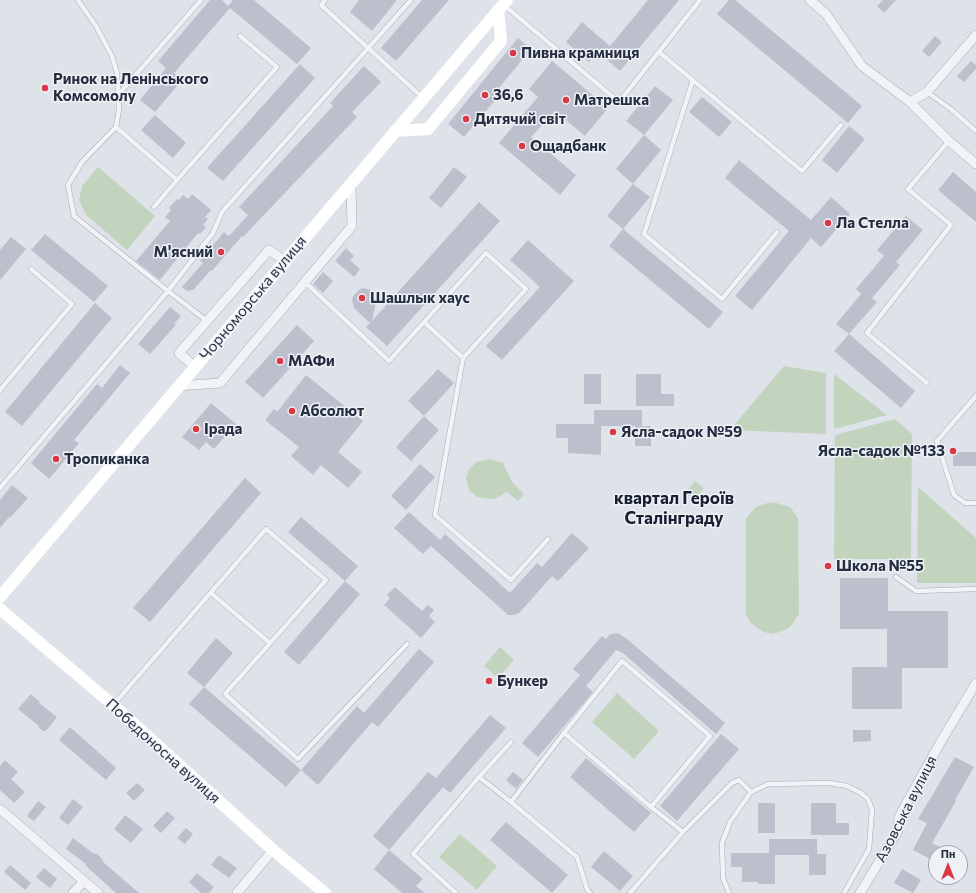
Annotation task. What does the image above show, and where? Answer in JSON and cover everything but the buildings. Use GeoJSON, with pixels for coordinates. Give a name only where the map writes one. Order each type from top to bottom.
{"type":"FeatureCollection","features":[{"type":"Feature","properties":{"kind":"street"},"geometry":{"type":"LineString","coordinates":[[810,0],[826,14],[862,66],[910,102],[949,141],[976,164]]}},
{"type":"Feature","properties":{"kind":"street"},"geometry":{"type":"LineString","coordinates":[[395,131],[428,129],[501,41],[503,5]]}},
{"type":"Feature","properties":{"kind":"street","name":"Чорноморська вулиця"},"geometry":{"type":"LineString","coordinates":[[0,597],[503,5]]}},
{"type":"Feature","properties":{"kind":"street"},"geometry":{"type":"LineString","coordinates":[[910,102],[927,92],[976,34]]}},
{"type":"Feature","properties":{"kind":"street"},"geometry":{"type":"LineString","coordinates":[[178,386],[220,383],[352,226],[351,183]]}},
{"type":"Feature","properties":{"kind":"street"},"geometry":{"type":"LineString","coordinates":[[195,366],[179,353],[269,250],[284,261]]}},
{"type":"Feature","properties":{"kind":"street","name":"Победоносна вулиця"},"geometry":{"type":"LineString","coordinates":[[0,608],[113,705],[273,850],[326,893]]}},
{"type":"Feature","properties":{"kind":"street","name":"Азовська вулиця"},"geometry":{"type":"LineString","coordinates":[[860,893],[898,831],[899,817],[940,742],[976,683]]}},
{"type":"Feature","properties":{"kind":"street"},"geometry":{"type":"LineString","coordinates":[[0,809],[98,893]]}},
{"type":"Feature","properties":{"kind":"street"},"geometry":{"type":"LineString","coordinates":[[237,893],[273,850]]}},
{"type":"Feature","properties":{"kind":"street"},"geometry":{"type":"LineString","coordinates":[[73,893],[84,881]]}},
{"type":"Feature","properties":{"kind":"lane"},"geometry":{"type":"LineString","coordinates":[[78,0],[96,26],[112,56],[117,73],[120,109],[116,127],[82,162],[68,185],[74,216],[168,292],[207,321]]}},
{"type":"Feature","properties":{"kind":"lane"},"geometry":{"type":"LineString","coordinates":[[119,94],[201,0]]}},
{"type":"Feature","properties":{"kind":"lane"},"geometry":{"type":"LineString","coordinates":[[325,0],[320,5],[423,98]]}},
{"type":"Feature","properties":{"kind":"lane"},"geometry":{"type":"LineString","coordinates":[[0,488],[168,292],[213,233],[222,212],[412,0]]}},
{"type":"Feature","properties":{"kind":"lane"},"geometry":{"type":"LineString","coordinates":[[503,5],[618,102],[700,0]]}},
{"type":"Feature","properties":{"kind":"lane"},"geometry":{"type":"LineString","coordinates":[[154,207],[278,67],[240,36]]}},
{"type":"Feature","properties":{"kind":"lane"},"geometry":{"type":"LineString","coordinates":[[659,52],[802,171],[841,125]]}},
{"type":"Feature","properties":{"kind":"lane"},"geometry":{"type":"LineString","coordinates":[[693,80],[644,234],[722,299],[777,232]]}},
{"type":"Feature","properties":{"kind":"lane"},"geometry":{"type":"LineString","coordinates":[[927,92],[952,110],[976,131]]}},
{"type":"Feature","properties":{"kind":"lane"},"geometry":{"type":"LineString","coordinates":[[116,127],[177,180]]}},
{"type":"Feature","properties":{"kind":"lane"},"geometry":{"type":"LineString","coordinates":[[927,383],[868,333],[951,225],[908,189],[949,141]]}},
{"type":"Feature","properties":{"kind":"lane"},"geometry":{"type":"LineString","coordinates":[[305,282],[389,361],[486,253],[526,289],[463,358],[435,515],[511,580],[548,540]]}},
{"type":"Feature","properties":{"kind":"lane"},"geometry":{"type":"LineString","coordinates":[[0,390],[72,304],[31,269]]}},
{"type":"Feature","properties":{"kind":"lane"},"geometry":{"type":"LineString","coordinates":[[424,322],[463,358]]}},
{"type":"Feature","properties":{"kind":"lane"},"geometry":{"type":"LineString","coordinates":[[976,396],[937,440],[954,495],[965,503],[976,504]]}},
{"type":"Feature","properties":{"kind":"lane"},"geometry":{"type":"LineString","coordinates":[[113,705],[266,529],[326,580],[225,694],[298,759],[407,644]]}},
{"type":"Feature","properties":{"kind":"lane"},"geometry":{"type":"LineString","coordinates":[[896,577],[916,591],[976,589]]}},
{"type":"Feature","properties":{"kind":"lane"},"geometry":{"type":"LineString","coordinates":[[211,593],[270,643]]}},
{"type":"Feature","properties":{"kind":"lane"},"geometry":{"type":"LineString","coordinates":[[511,802],[622,661],[710,736],[651,807]]}},
{"type":"Feature","properties":{"kind":"lane"},"geometry":{"type":"LineString","coordinates":[[564,733],[651,807],[683,832]]}},
{"type":"Feature","properties":{"kind":"lane"},"geometry":{"type":"LineString","coordinates":[[456,893],[413,854],[511,742]]}},
{"type":"Feature","properties":{"kind":"lane"},"geometry":{"type":"LineString","coordinates":[[479,777],[577,857],[586,889],[590,893]]}},
{"type":"Feature","properties":{"kind":"lane"},"geometry":{"type":"LineString","coordinates":[[630,893],[683,832],[732,783],[739,780],[751,792]]}},
{"type":"Feature","properties":{"kind":"lane"},"geometry":{"type":"LineString","coordinates":[[729,893],[723,878],[722,843],[730,822],[751,792],[768,784],[830,783],[847,786],[861,793],[868,799],[872,810],[869,849],[844,893]]}},
{"type":"Feature","properties":{"kind":"green space"},"geometry":{"type":"Polygon","coordinates":[[[98,167],[155,216],[127,250],[86,215],[79,200],[82,186],[98,167]]]}},
{"type":"Feature","properties":{"kind":"green space"},"geometry":{"type":"Polygon","coordinates":[[[784,366],[826,373],[826,434],[730,430],[784,366]]]}},
{"type":"Feature","properties":{"kind":"green space"},"geometry":{"type":"Polygon","coordinates":[[[834,374],[887,415],[834,429],[834,374]]]}},
{"type":"Feature","properties":{"kind":"green space"},"geometry":{"type":"Polygon","coordinates":[[[895,419],[912,434],[911,559],[834,559],[835,435],[895,419]]]}},
{"type":"Feature","properties":{"kind":"green space"},"geometry":{"type":"Polygon","coordinates":[[[490,459],[503,463],[512,482],[524,494],[518,501],[507,492],[494,499],[477,497],[469,490],[466,478],[469,469],[476,462],[490,459]]]}},
{"type":"Feature","properties":{"kind":"green space"},"geometry":{"type":"Polygon","coordinates":[[[695,481],[704,488],[694,500],[685,493],[695,481]]]}},
{"type":"Feature","properties":{"kind":"green space"},"geometry":{"type":"Polygon","coordinates":[[[918,487],[976,538],[976,583],[917,583],[918,487]]]}},
{"type":"Feature","properties":{"kind":"green space"},"geometry":{"type":"Polygon","coordinates":[[[773,502],[790,507],[798,518],[799,614],[789,628],[772,634],[757,628],[750,622],[746,615],[746,518],[756,507],[773,502]]]}},
{"type":"Feature","properties":{"kind":"green space"},"geometry":{"type":"Polygon","coordinates":[[[500,647],[514,660],[498,678],[484,666],[500,647]]]}},
{"type":"Feature","properties":{"kind":"green space"},"geometry":{"type":"Polygon","coordinates":[[[617,693],[659,731],[634,759],[592,722],[617,693]]]}},
{"type":"Feature","properties":{"kind":"green space"},"geometry":{"type":"Polygon","coordinates":[[[460,834],[497,866],[477,890],[439,857],[460,834]]]}},
{"type":"Feature","properties":{"kind":"place","name":"Пивна крамниця"},"geometry":{"type":"Point","coordinates":[513,53]}},
{"type":"Feature","properties":{"kind":"place","name":"Ринок на Ленінського Комсомолу"},"geometry":{"type":"Point","coordinates":[45,88]}},
{"type":"Feature","properties":{"kind":"place","name":"36,6"},"geometry":{"type":"Point","coordinates":[485,95]}},
{"type":"Feature","properties":{"kind":"place","name":"Матрешка"},"geometry":{"type":"Point","coordinates":[566,100]}},
{"type":"Feature","properties":{"kind":"place","name":"Дитячий світ"},"geometry":{"type":"Point","coordinates":[466,119]}},
{"type":"Feature","properties":{"kind":"place","name":"Ощадбанк"},"geometry":{"type":"Point","coordinates":[522,146]}},
{"type":"Feature","properties":{"kind":"place","name":"Ла Стелла"},"geometry":{"type":"Point","coordinates":[828,223]}},
{"type":"Feature","properties":{"kind":"place","name":"М'ясний"},"geometry":{"type":"Point","coordinates":[221,252]}},
{"type":"Feature","properties":{"kind":"place","name":"Шашлык хаус"},"geometry":{"type":"Point","coordinates":[362,298]}},
{"type":"Feature","properties":{"kind":"place","name":"МАФи"},"geometry":{"type":"Point","coordinates":[280,361]}},
{"type":"Feature","properties":{"kind":"place","name":"Абсолют"},"geometry":{"type":"Point","coordinates":[292,411]}},
{"type":"Feature","properties":{"kind":"place","name":"Ірада"},"geometry":{"type":"Point","coordinates":[196,429]}},
{"type":"Feature","properties":{"kind":"place","name":"Ясла-садок №59"},"geometry":{"type":"Point","coordinates":[613,432]}},
{"type":"Feature","properties":{"kind":"place","name":"Ясла-садок №133"},"geometry":{"type":"Point","coordinates":[953,451]}},
{"type":"Feature","properties":{"kind":"place","name":"Тропиканка"},"geometry":{"type":"Point","coordinates":[56,459]}},
{"type":"Feature","properties":{"kind":"place","name":"Школа №55"},"geometry":{"type":"Point","coordinates":[828,566]}},
{"type":"Feature","properties":{"kind":"place","name":"Бункер"},"geometry":{"type":"Point","coordinates":[489,681]}},
{"type":"Feature","properties":{"kind":"district","name":"квартал Героїв Сталінграду"},"geometry":{"type":"Point","coordinates":[674,508]}}]}
